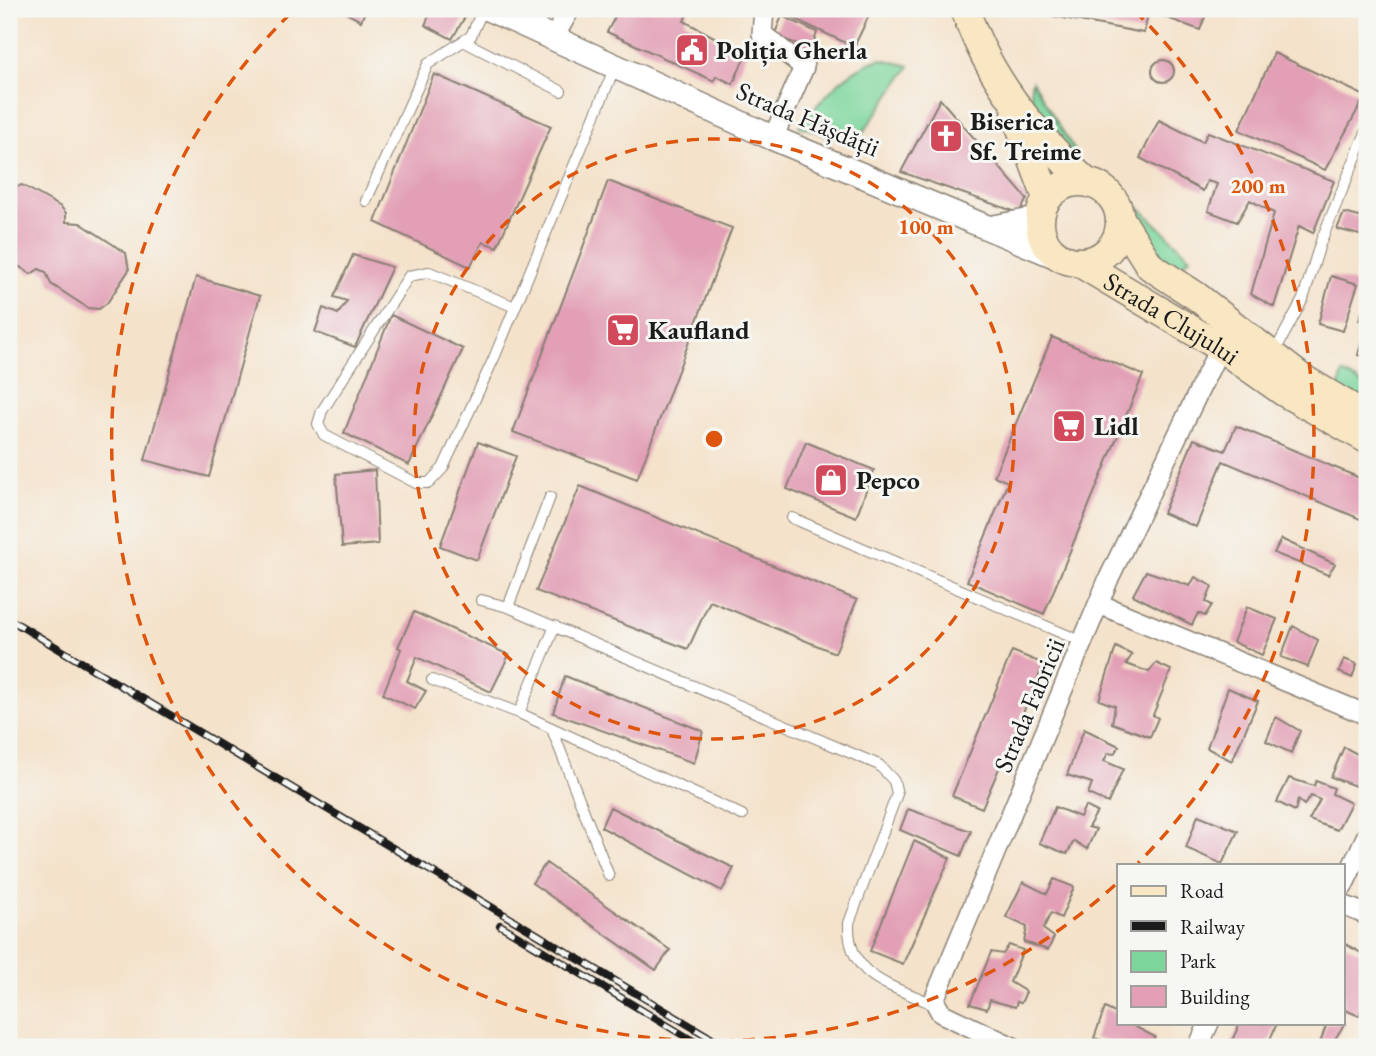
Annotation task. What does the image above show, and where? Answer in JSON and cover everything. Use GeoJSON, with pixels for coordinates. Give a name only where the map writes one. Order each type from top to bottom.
{"type":"FeatureCollection","features":[{"type":"Feature","properties":{"kind":"main road","name":"Strada Clujului"},"geometry":{"type":"LineString","coordinates":[[965,9],[981,53],[1010,96],[1063,160],[1086,182],[1106,191],[1114,199],[1121,220],[1150,266],[1196,296],[1268,366]]}},
{"type":"Feature","properties":{"kind":"main road","name":"Strada Clujului"},"geometry":{"type":"LineString","coordinates":[[1010,96],[1043,209],[1044,240],[1069,260],[1220,347],[1268,366]]}},
{"type":"Feature","properties":{"kind":"main road"},"geometry":{"type":"LineString","coordinates":[[1043,209],[1065,184],[1086,182]]}},
{"type":"Feature","properties":{"kind":"main road","name":"Strada Clujului"},"geometry":{"type":"LineString","coordinates":[[1069,260],[1101,257],[1110,250],[1120,231],[1121,220]]}},
{"type":"Feature","properties":{"kind":"main road"},"geometry":{"type":"LineString","coordinates":[[1268,366],[1300,377],[1367,417]]}},
{"type":"Feature","properties":{"kind":"main road"},"geometry":{"type":"LineString","coordinates":[[1268,366],[1367,439]]}},
{"type":"Feature","properties":{"kind":"street","name":"Strada Hășdății"},"geometry":{"type":"LineString","coordinates":[[489,9],[773,138],[1069,260]]}},
{"type":"Feature","properties":{"kind":"street"},"geometry":{"type":"LineString","coordinates":[[553,39],[570,9]]}},
{"type":"Feature","properties":{"kind":"street"},"geometry":{"type":"LineString","coordinates":[[764,9],[762,34],[804,67],[773,138]]}},
{"type":"Feature","properties":{"kind":"street"},"geometry":{"type":"LineString","coordinates":[[990,228],[1043,209]]}},
{"type":"Feature","properties":{"kind":"street"},"geometry":{"type":"LineString","coordinates":[[1196,296],[1220,347]]}},
{"type":"Feature","properties":{"kind":"street","name":"Strada Fabricii"},"geometry":{"type":"LineString","coordinates":[[935,1006],[1099,604],[1220,347]]}},
{"type":"Feature","properties":{"kind":"street"},"geometry":{"type":"LineString","coordinates":[[1099,604],[1367,715]]}},
{"type":"Feature","properties":{"kind":"street"},"geometry":{"type":"LineString","coordinates":[[1344,884],[1367,835]]}},
{"type":"Feature","properties":{"kind":"street"},"geometry":{"type":"LineString","coordinates":[[1344,905],[1367,915]]}},
{"type":"Feature","properties":{"kind":"street"},"geometry":{"type":"LineString","coordinates":[[935,1006],[941,1013],[1013,1047]]}},
{"type":"Feature","properties":{"kind":"street"},"geometry":{"type":"LineString","coordinates":[[1198,1047],[1209,1024]]}},
{"type":"Feature","properties":{"kind":"lane"},"geometry":{"type":"LineString","coordinates":[[366,201],[428,64],[471,36],[483,9]]}},
{"type":"Feature","properties":{"kind":"lane"},"geometry":{"type":"LineString","coordinates":[[463,41],[561,91]]}},
{"type":"Feature","properties":{"kind":"lane"},"geometry":{"type":"LineString","coordinates":[[515,307],[429,272],[409,276],[322,411],[318,424],[324,435],[416,483],[429,483],[443,468],[515,307],[615,67]]}},
{"type":"Feature","properties":{"kind":"lane"},"geometry":{"type":"LineString","coordinates":[[1268,366],[1303,299],[1321,241],[1367,130]]}},
{"type":"Feature","properties":{"kind":"lane"},"geometry":{"type":"LineString","coordinates":[[509,607],[550,497]]}},
{"type":"Feature","properties":{"kind":"lane"},"geometry":{"type":"LineString","coordinates":[[792,519],[1083,642]]}},
{"type":"Feature","properties":{"kind":"lane"},"geometry":{"type":"LineString","coordinates":[[481,600],[509,607],[555,626],[879,765],[894,781],[897,794],[849,923],[848,941],[853,958],[869,974],[935,1006]]}},
{"type":"Feature","properties":{"kind":"lane"},"geometry":{"type":"LineString","coordinates":[[519,713],[555,626]]}},
{"type":"Feature","properties":{"kind":"lane"},"geometry":{"type":"LineString","coordinates":[[432,680],[519,713],[743,815]]}},
{"type":"Feature","properties":{"kind":"lane"},"geometry":{"type":"LineString","coordinates":[[552,729],[609,876]]}},
{"type":"Feature","properties":{"kind":"green space"},"geometry":{"type":"Polygon","coordinates":[[[881,59],[910,66],[855,144],[799,126],[845,77],[881,59]]]}},
{"type":"Feature","properties":{"kind":"green space"},"geometry":{"type":"Polygon","coordinates":[[[1032,81],[1076,153],[1059,144],[1043,124],[1033,100],[1032,81]]]}},
{"type":"Feature","properties":{"kind":"green space"},"geometry":{"type":"Polygon","coordinates":[[[1139,207],[1190,257],[1180,269],[1174,270],[1140,238],[1137,216],[1139,207]]]}},
{"type":"Feature","properties":{"kind":"green space"},"geometry":{"type":"Polygon","coordinates":[[[1343,373],[1367,387],[1367,409],[1338,390],[1343,373]]]}},
{"type":"Feature","properties":{"kind":"building"},"geometry":{"type":"Polygon","coordinates":[[[346,9],[366,9],[361,21],[344,12],[346,9]]]}},
{"type":"Feature","properties":{"kind":"building"},"geometry":{"type":"Polygon","coordinates":[[[432,9],[450,9],[465,17],[452,39],[425,25],[432,9]]]}},
{"type":"Feature","properties":{"kind":"building","name":"Poliția Gherla"},"geometry":{"type":"Polygon","coordinates":[[[619,9],[689,9],[684,21],[746,54],[733,84],[716,76],[714,81],[607,32],[619,9]]]}},
{"type":"Feature","properties":{"kind":"building"},"geometry":{"type":"Polygon","coordinates":[[[793,9],[872,9],[854,47],[789,16],[793,9]]]}},
{"type":"Feature","properties":{"kind":"building"},"geometry":{"type":"Polygon","coordinates":[[[1015,9],[1149,9],[1144,33],[1015,9]]]}},
{"type":"Feature","properties":{"kind":"building"},"geometry":{"type":"Polygon","coordinates":[[[1161,9],[1208,9],[1200,30],[1159,15],[1161,9]]]}},
{"type":"Feature","properties":{"kind":"building"},"geometry":{"type":"Polygon","coordinates":[[[782,16],[817,32],[812,49],[774,36],[782,16]]]}},
{"type":"Feature","properties":{"kind":"building"},"geometry":{"type":"Polygon","coordinates":[[[1274,53],[1365,96],[1325,170],[1239,130],[1274,53]]]}},
{"type":"Feature","properties":{"kind":"building"},"geometry":{"type":"Polygon","coordinates":[[[1163,60],[1171,63],[1174,71],[1171,79],[1163,82],[1155,79],[1152,71],[1155,63],[1163,60]]]}},
{"type":"Feature","properties":{"kind":"building"},"geometry":{"type":"Polygon","coordinates":[[[434,74],[551,126],[497,247],[483,242],[470,267],[375,222],[434,74]]]}},
{"type":"Feature","properties":{"kind":"building","name":"Biserica Sf. Treime"},"geometry":{"type":"Polygon","coordinates":[[[940,99],[1027,199],[1019,213],[901,172],[940,99]]]}},
{"type":"Feature","properties":{"kind":"building"},"geometry":{"type":"Polygon","coordinates":[[[1159,120],[1203,142],[1208,132],[1334,181],[1313,233],[1299,226],[1274,307],[1251,294],[1274,213],[1250,200],[1237,222],[1208,211],[1217,184],[1207,181],[1203,191],[1140,158],[1159,120]]]}},
{"type":"Feature","properties":{"kind":"building","name":"Kaufland"},"geometry":{"type":"Polygon","coordinates":[[[608,181],[732,228],[637,479],[513,432],[608,181]]]}},
{"type":"Feature","properties":{"kind":"building"},"geometry":{"type":"Polygon","coordinates":[[[22,185],[61,207],[66,213],[66,222],[80,223],[126,253],[129,270],[107,303],[99,309],[88,308],[51,284],[46,272],[39,269],[31,274],[9,260],[9,189],[22,185]]]}},
{"type":"Feature","properties":{"kind":"building"},"geometry":{"type":"Polygon","coordinates":[[[1344,213],[1367,219],[1367,237],[1337,229],[1344,213]]]}},
{"type":"Feature","properties":{"kind":"building"},"geometry":{"type":"Polygon","coordinates":[[[353,255],[392,267],[355,347],[315,332],[323,308],[338,314],[347,301],[334,297],[353,255]]]}},
{"type":"Feature","properties":{"kind":"building"},"geometry":{"type":"Polygon","coordinates":[[[1331,276],[1358,284],[1343,331],[1318,324],[1331,276]]]}},
{"type":"Feature","properties":{"kind":"building"},"geometry":{"type":"Polygon","coordinates":[[[196,277],[260,296],[209,477],[145,460],[196,277]]]}},
{"type":"Feature","properties":{"kind":"building"},"geometry":{"type":"Polygon","coordinates":[[[1367,299],[1367,323],[1359,320],[1367,299]]]}},
{"type":"Feature","properties":{"kind":"building"},"geometry":{"type":"Polygon","coordinates":[[[391,315],[463,349],[409,465],[344,433],[391,315]]]}},
{"type":"Feature","properties":{"kind":"building"},"geometry":{"type":"Polygon","coordinates":[[[1367,326],[1367,357],[1358,355],[1367,326]]]}},
{"type":"Feature","properties":{"kind":"building","name":"Lidl"},"geometry":{"type":"Polygon","coordinates":[[[1052,337],[1143,375],[1044,614],[967,581],[1008,482],[994,476],[1052,337]]]}},
{"type":"Feature","properties":{"kind":"building"},"geometry":{"type":"Polygon","coordinates":[[[1236,426],[1367,481],[1365,521],[1223,461],[1196,527],[1163,513],[1194,439],[1225,451],[1236,426]]]}},
{"type":"Feature","properties":{"kind":"building"},"geometry":{"type":"Polygon","coordinates":[[[478,442],[516,456],[477,560],[440,546],[478,442]]]}},
{"type":"Feature","properties":{"kind":"building","name":"Pepco"},"geometry":{"type":"Polygon","coordinates":[[[806,442],[874,470],[856,517],[787,489],[806,442]]]}},
{"type":"Feature","properties":{"kind":"building"},"geometry":{"type":"Polygon","coordinates":[[[375,470],[378,544],[342,547],[336,474],[375,470]]]}},
{"type":"Feature","properties":{"kind":"building"},"geometry":{"type":"Polygon","coordinates":[[[580,486],[857,600],[835,653],[710,601],[688,649],[536,591],[580,486]]]}},
{"type":"Feature","properties":{"kind":"building"},"geometry":{"type":"Polygon","coordinates":[[[1281,539],[1335,564],[1328,575],[1274,553],[1281,539]]]}},
{"type":"Feature","properties":{"kind":"building"},"geometry":{"type":"Polygon","coordinates":[[[1146,571],[1190,586],[1195,577],[1212,586],[1206,602],[1212,605],[1205,616],[1198,613],[1192,625],[1133,595],[1146,571]]]}},
{"type":"Feature","properties":{"kind":"building"},"geometry":{"type":"Polygon","coordinates":[[[1247,607],[1277,619],[1262,655],[1233,642],[1247,607]]]}},
{"type":"Feature","properties":{"kind":"building"},"geometry":{"type":"Polygon","coordinates":[[[414,612],[509,655],[491,692],[417,657],[407,681],[426,691],[415,709],[383,694],[401,649],[398,647],[414,612]]]}},
{"type":"Feature","properties":{"kind":"building"},"geometry":{"type":"Polygon","coordinates":[[[1293,626],[1318,640],[1308,667],[1281,657],[1293,626]]]}},
{"type":"Feature","properties":{"kind":"building"},"geometry":{"type":"Polygon","coordinates":[[[1116,647],[1132,655],[1126,664],[1149,672],[1156,663],[1171,670],[1153,715],[1158,718],[1150,737],[1112,723],[1115,706],[1099,700],[1116,647]]]}},
{"type":"Feature","properties":{"kind":"building"},"geometry":{"type":"Polygon","coordinates":[[[1012,651],[1044,664],[982,808],[952,796],[1012,651]]]}},
{"type":"Feature","properties":{"kind":"building"},"geometry":{"type":"Polygon","coordinates":[[[1344,659],[1357,664],[1352,678],[1339,672],[1344,659]]]}},
{"type":"Feature","properties":{"kind":"building"},"geometry":{"type":"Polygon","coordinates":[[[565,676],[703,731],[694,763],[553,713],[565,676]]]}},
{"type":"Feature","properties":{"kind":"building"},"geometry":{"type":"Polygon","coordinates":[[[1228,688],[1258,701],[1232,761],[1207,748],[1228,688]]]}},
{"type":"Feature","properties":{"kind":"building"},"geometry":{"type":"Polygon","coordinates":[[[1276,717],[1300,731],[1291,753],[1266,741],[1276,717]]]}},
{"type":"Feature","properties":{"kind":"building"},"geometry":{"type":"Polygon","coordinates":[[[1084,729],[1119,746],[1114,754],[1108,753],[1104,761],[1123,769],[1108,803],[1088,794],[1092,783],[1067,775],[1084,729]]]}},
{"type":"Feature","properties":{"kind":"building"},"geometry":{"type":"Polygon","coordinates":[[[1344,747],[1367,759],[1367,769],[1358,787],[1331,777],[1344,747]]]}},
{"type":"Feature","properties":{"kind":"building"},"geometry":{"type":"Polygon","coordinates":[[[1289,778],[1314,786],[1316,781],[1334,788],[1332,794],[1351,803],[1337,830],[1309,820],[1320,800],[1311,796],[1304,805],[1298,800],[1295,811],[1277,802],[1289,778]]]}},
{"type":"Feature","properties":{"kind":"building"},"geometry":{"type":"Polygon","coordinates":[[[1085,806],[1097,812],[1088,827],[1096,829],[1087,849],[1074,841],[1067,854],[1039,843],[1055,807],[1080,817],[1085,806]]]}},
{"type":"Feature","properties":{"kind":"building"},"geometry":{"type":"Polygon","coordinates":[[[610,807],[734,868],[722,891],[601,827],[610,807]]]}},
{"type":"Feature","properties":{"kind":"building"},"geometry":{"type":"Polygon","coordinates":[[[908,809],[971,831],[961,856],[900,830],[908,809]]]}},
{"type":"Feature","properties":{"kind":"building"},"geometry":{"type":"Polygon","coordinates":[[[1198,815],[1238,831],[1222,864],[1186,848],[1198,815]]]}},
{"type":"Feature","properties":{"kind":"building"},"geometry":{"type":"Polygon","coordinates":[[[914,841],[950,858],[903,964],[870,951],[914,841]]]}},
{"type":"Feature","properties":{"kind":"building"},"geometry":{"type":"Polygon","coordinates":[[[546,863],[670,950],[656,970],[532,883],[546,863]]]}},
{"type":"Feature","properties":{"kind":"building"},"geometry":{"type":"Polygon","coordinates":[[[1054,879],[1074,887],[1061,918],[1051,913],[1043,929],[1054,937],[1048,950],[1024,942],[1027,927],[1006,917],[1023,882],[1047,894],[1054,879]]]}},
{"type":"Feature","properties":{"kind":"building"},"geometry":{"type":"Polygon","coordinates":[[[1345,944],[1367,956],[1367,998],[1359,1016],[1344,1009],[1345,944]]]}},
{"type":"Feature","properties":{"kind":"building"},"geometry":{"type":"Polygon","coordinates":[[[1009,945],[1023,950],[1010,982],[1026,992],[1021,1003],[1017,1002],[1015,1007],[990,1000],[987,1009],[970,1004],[991,952],[1003,954],[1009,945]]]}},
{"type":"Feature","properties":{"kind":"building"},"geometry":{"type":"Polygon","coordinates":[[[1105,1008],[1117,1014],[1117,1024],[1130,1024],[1155,1037],[1151,1047],[1129,1047],[1118,1042],[1117,1045],[1094,1038],[1105,1008]]]}},
{"type":"Feature","properties":{"kind":"building"},"geometry":{"type":"Polygon","coordinates":[[[1345,1023],[1330,1047],[1320,1043],[1327,1024],[1345,1023]]]}},
{"type":"Feature","properties":{"kind":"building"},"geometry":{"type":"Polygon","coordinates":[[[1240,1024],[1277,1024],[1267,1047],[1229,1047],[1240,1024]]]}},
{"type":"Feature","properties":{"kind":"railway"},"geometry":{"type":"LineString","coordinates":[[9,619],[726,1047]]}},
{"type":"Feature","properties":{"kind":"railway"},"geometry":{"type":"LineString","coordinates":[[500,925],[703,1047]]}},
{"type":"Feature","properties":{"kind":"place","name":"Poliția Gherla"},"geometry":{"type":"Point","coordinates":[692,50]}},
{"type":"Feature","properties":{"kind":"place","name":"Biserica Sf. Treime"},"geometry":{"type":"Point","coordinates":[946,136]}},
{"type":"Feature","properties":{"kind":"place","name":"Kaufland"},"geometry":{"type":"Point","coordinates":[623,330]}},
{"type":"Feature","properties":{"kind":"place","name":"Lidl"},"geometry":{"type":"Point","coordinates":[1069,426]}},
{"type":"Feature","properties":{"kind":"place","name":"Pepco"},"geometry":{"type":"Point","coordinates":[831,480]}}]}
